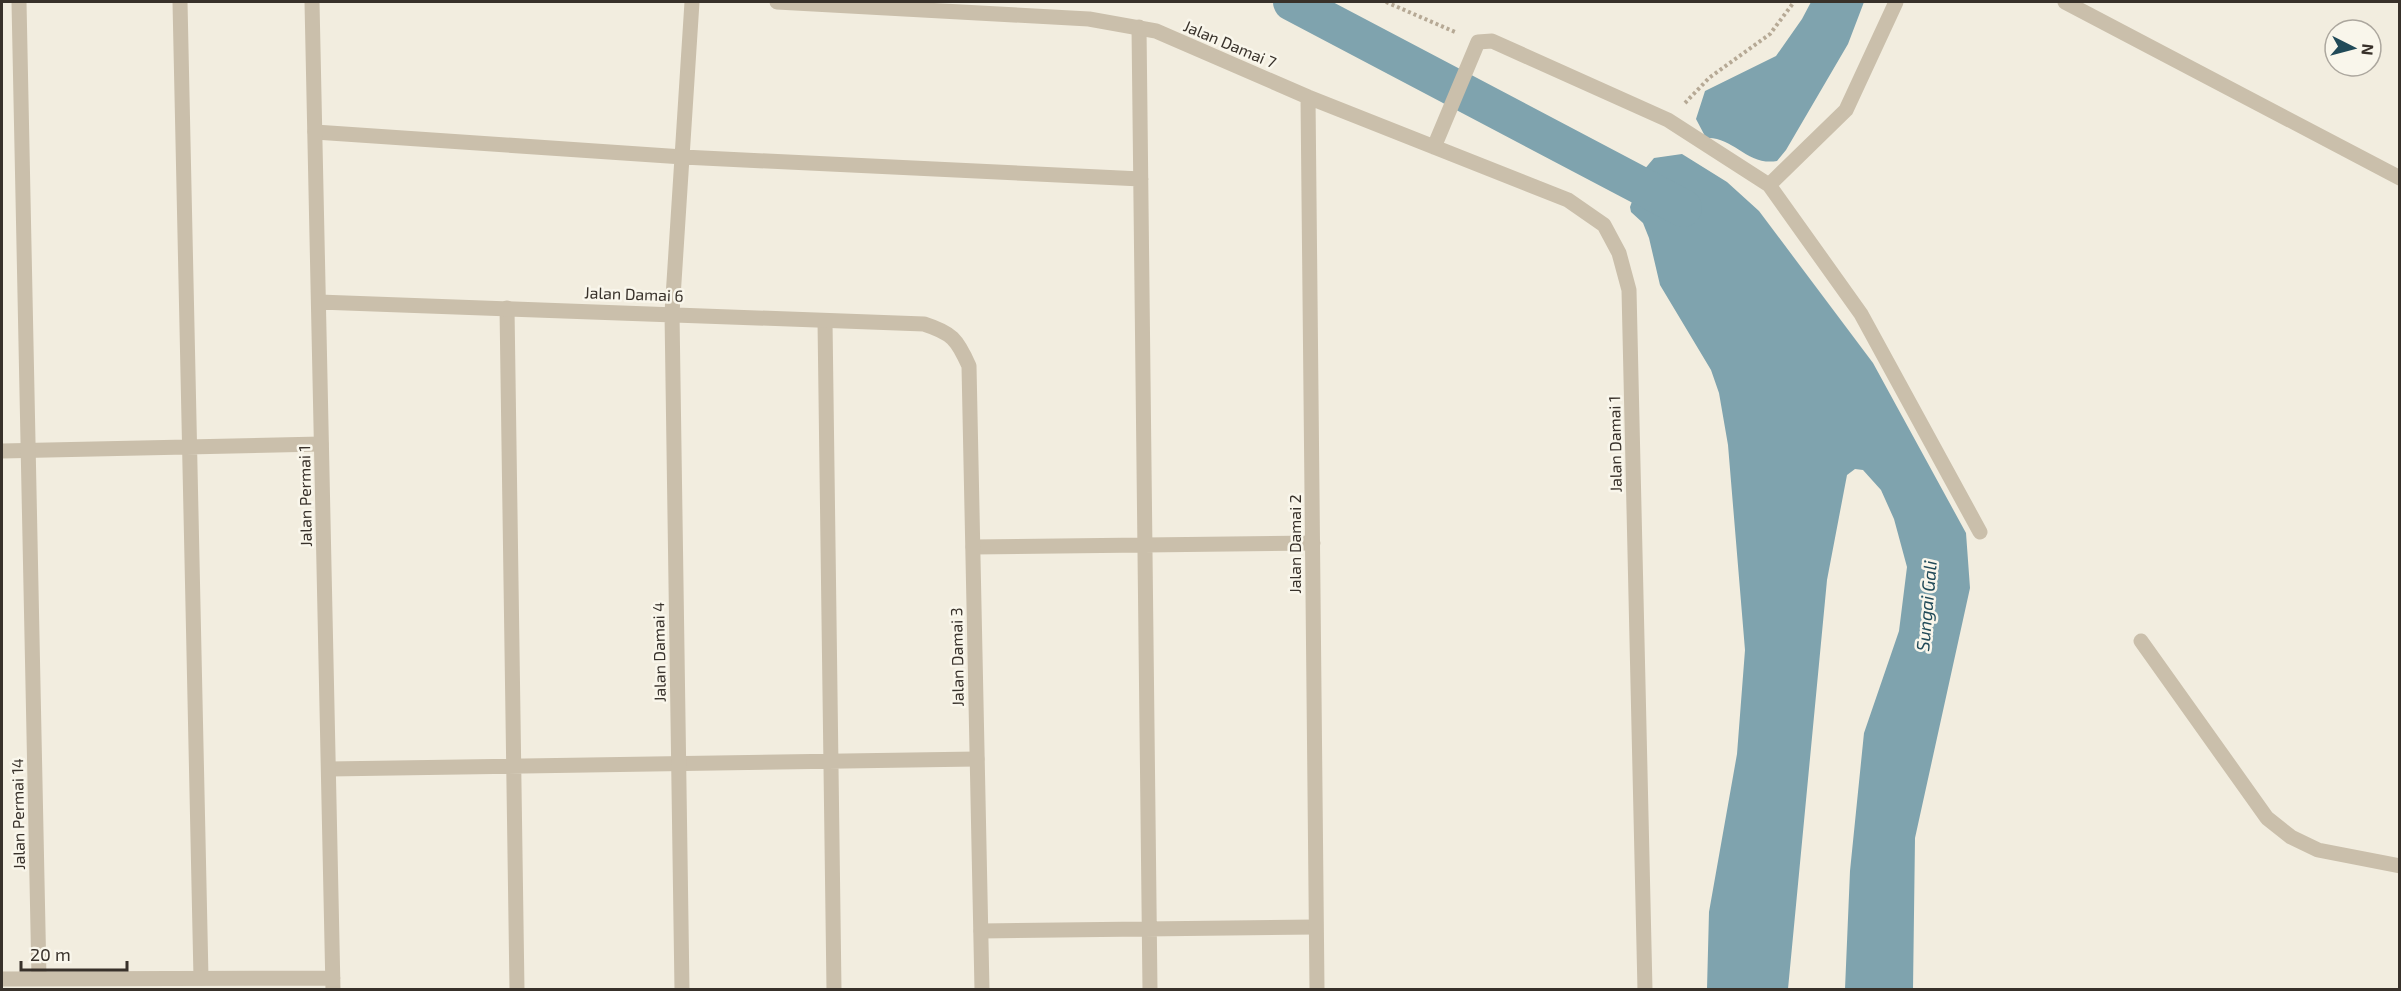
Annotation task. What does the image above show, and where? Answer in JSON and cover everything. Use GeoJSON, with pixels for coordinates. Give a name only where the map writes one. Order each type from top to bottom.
{"type":"FeatureCollection","features":[{"type":"Feature","properties":{"kind":"street","name":"Jalan Permai 14"},"geometry":{"type":"LineString","coordinates":[[18,2],[39,978]]}},
{"type":"Feature","properties":{"kind":"street"},"geometry":{"type":"LineString","coordinates":[[180,2],[201,978]]}},
{"type":"Feature","properties":{"kind":"street","name":"Jalan Permai 1"},"geometry":{"type":"LineString","coordinates":[[312,2],[333,984]]}},
{"type":"Feature","properties":{"kind":"street","name":"Jalan Damai 4"},"geometry":{"type":"LineString","coordinates":[[682,990],[672,313],[692,2]]}},
{"type":"Feature","properties":{"kind":"street","name":"Jalan Damai 7"},"geometry":{"type":"LineString","coordinates":[[777,2],[1089,19],[1139,27],[1156,31],[1308,98]]}},
{"type":"Feature","properties":{"kind":"street"},"geometry":{"type":"LineString","coordinates":[[1764,182],[1846,110],[1896,2]]}},
{"type":"Feature","properties":{"kind":"street"},"geometry":{"type":"LineString","coordinates":[[2065,2],[2400,178]]}},
{"type":"Feature","properties":{"kind":"street"},"geometry":{"type":"LineString","coordinates":[[1139,27],[1150,990]]}},
{"type":"Feature","properties":{"kind":"street"},"geometry":{"type":"LineString","coordinates":[[1436,143],[1476,47],[1485,40],[1501,44],[1595,89],[1668,120],[1764,182],[1861,314],[1980,532]]}},
{"type":"Feature","properties":{"kind":"street","name":"Jalan Damai 1"},"geometry":{"type":"LineString","coordinates":[[1308,98],[1436,143],[1569,200],[1604,225],[1619,253],[1629,290],[1645,990]]}},
{"type":"Feature","properties":{"kind":"street","name":"Jalan Damai 2"},"geometry":{"type":"LineString","coordinates":[[1308,98],[1317,990]]}},
{"type":"Feature","properties":{"kind":"street"},"geometry":{"type":"LineString","coordinates":[[315,132],[683,157],[1141,179]]}},
{"type":"Feature","properties":{"kind":"street","name":"Jalan Damai 6"},"geometry":{"type":"LineString","coordinates":[[319,302],[672,313],[924,324],[946,331]]}},
{"type":"Feature","properties":{"kind":"street"},"geometry":{"type":"LineString","coordinates":[[507,308],[517,990]]}},
{"type":"Feature","properties":{"kind":"street"},"geometry":{"type":"LineString","coordinates":[[825,321],[834,990]]}},
{"type":"Feature","properties":{"kind":"street","name":"Jalan Damai 3"},"geometry":{"type":"LineString","coordinates":[[946,331],[960,345],[969,366],[982,990]]}},
{"type":"Feature","properties":{"kind":"street"},"geometry":{"type":"LineString","coordinates":[[2,452],[321,444]]}},
{"type":"Feature","properties":{"kind":"street"},"geometry":{"type":"LineString","coordinates":[[973,547],[1313,543]]}},
{"type":"Feature","properties":{"kind":"street"},"geometry":{"type":"LineString","coordinates":[[2141,641],[2267,818],[2291,837],[2318,849],[2400,866]]}},
{"type":"Feature","properties":{"kind":"street"},"geometry":{"type":"LineString","coordinates":[[329,769],[977,759]]}},
{"type":"Feature","properties":{"kind":"street"},"geometry":{"type":"LineString","coordinates":[[981,931],[1315,927]]}},
{"type":"Feature","properties":{"kind":"street"},"geometry":{"type":"LineString","coordinates":[[2,979],[201,978],[333,984]]}},
{"type":"Feature","properties":{"kind":"path"},"geometry":{"type":"LineString","coordinates":[[1386,2],[1476,47]]}},
{"type":"Feature","properties":{"kind":"path"},"geometry":{"type":"LineString","coordinates":[[1668,120],[1709,78],[1770,34],[1794,2]]}},
{"type":"Feature","properties":{"kind":"water"},"geometry":{"type":"Polygon","coordinates":[[[1811,2],[1864,2],[1848,44],[1786,150],[1777,161],[1766,161],[1748,155],[1724,141],[1706,138],[1696,119],[1705,91],[1776,56],[1811,2]]]}},
{"type":"Feature","properties":{"kind":"water","name":"Sungai Gali"},"geometry":{"type":"Polygon","coordinates":[[[1682,154],[1727,182],[1759,211],[1873,363],[1966,533],[1970,588],[1915,838],[1913,989],[1845,989],[1850,871],[1864,733],[1899,631],[1907,567],[1894,519],[1881,490],[1863,470],[1855,469],[1847,475],[1827,580],[1788,989],[1707,989],[1709,912],[1737,754],[1745,650],[1728,445],[1719,393],[1711,370],[1660,285],[1649,238],[1643,223],[1631,212],[1630,207],[1643,171],[1654,158],[1682,154]]]}},
{"type":"Feature","properties":{"kind":"waterway"},"geometry":{"type":"LineString","coordinates":[[1292,2],[1683,208]]}}]}
